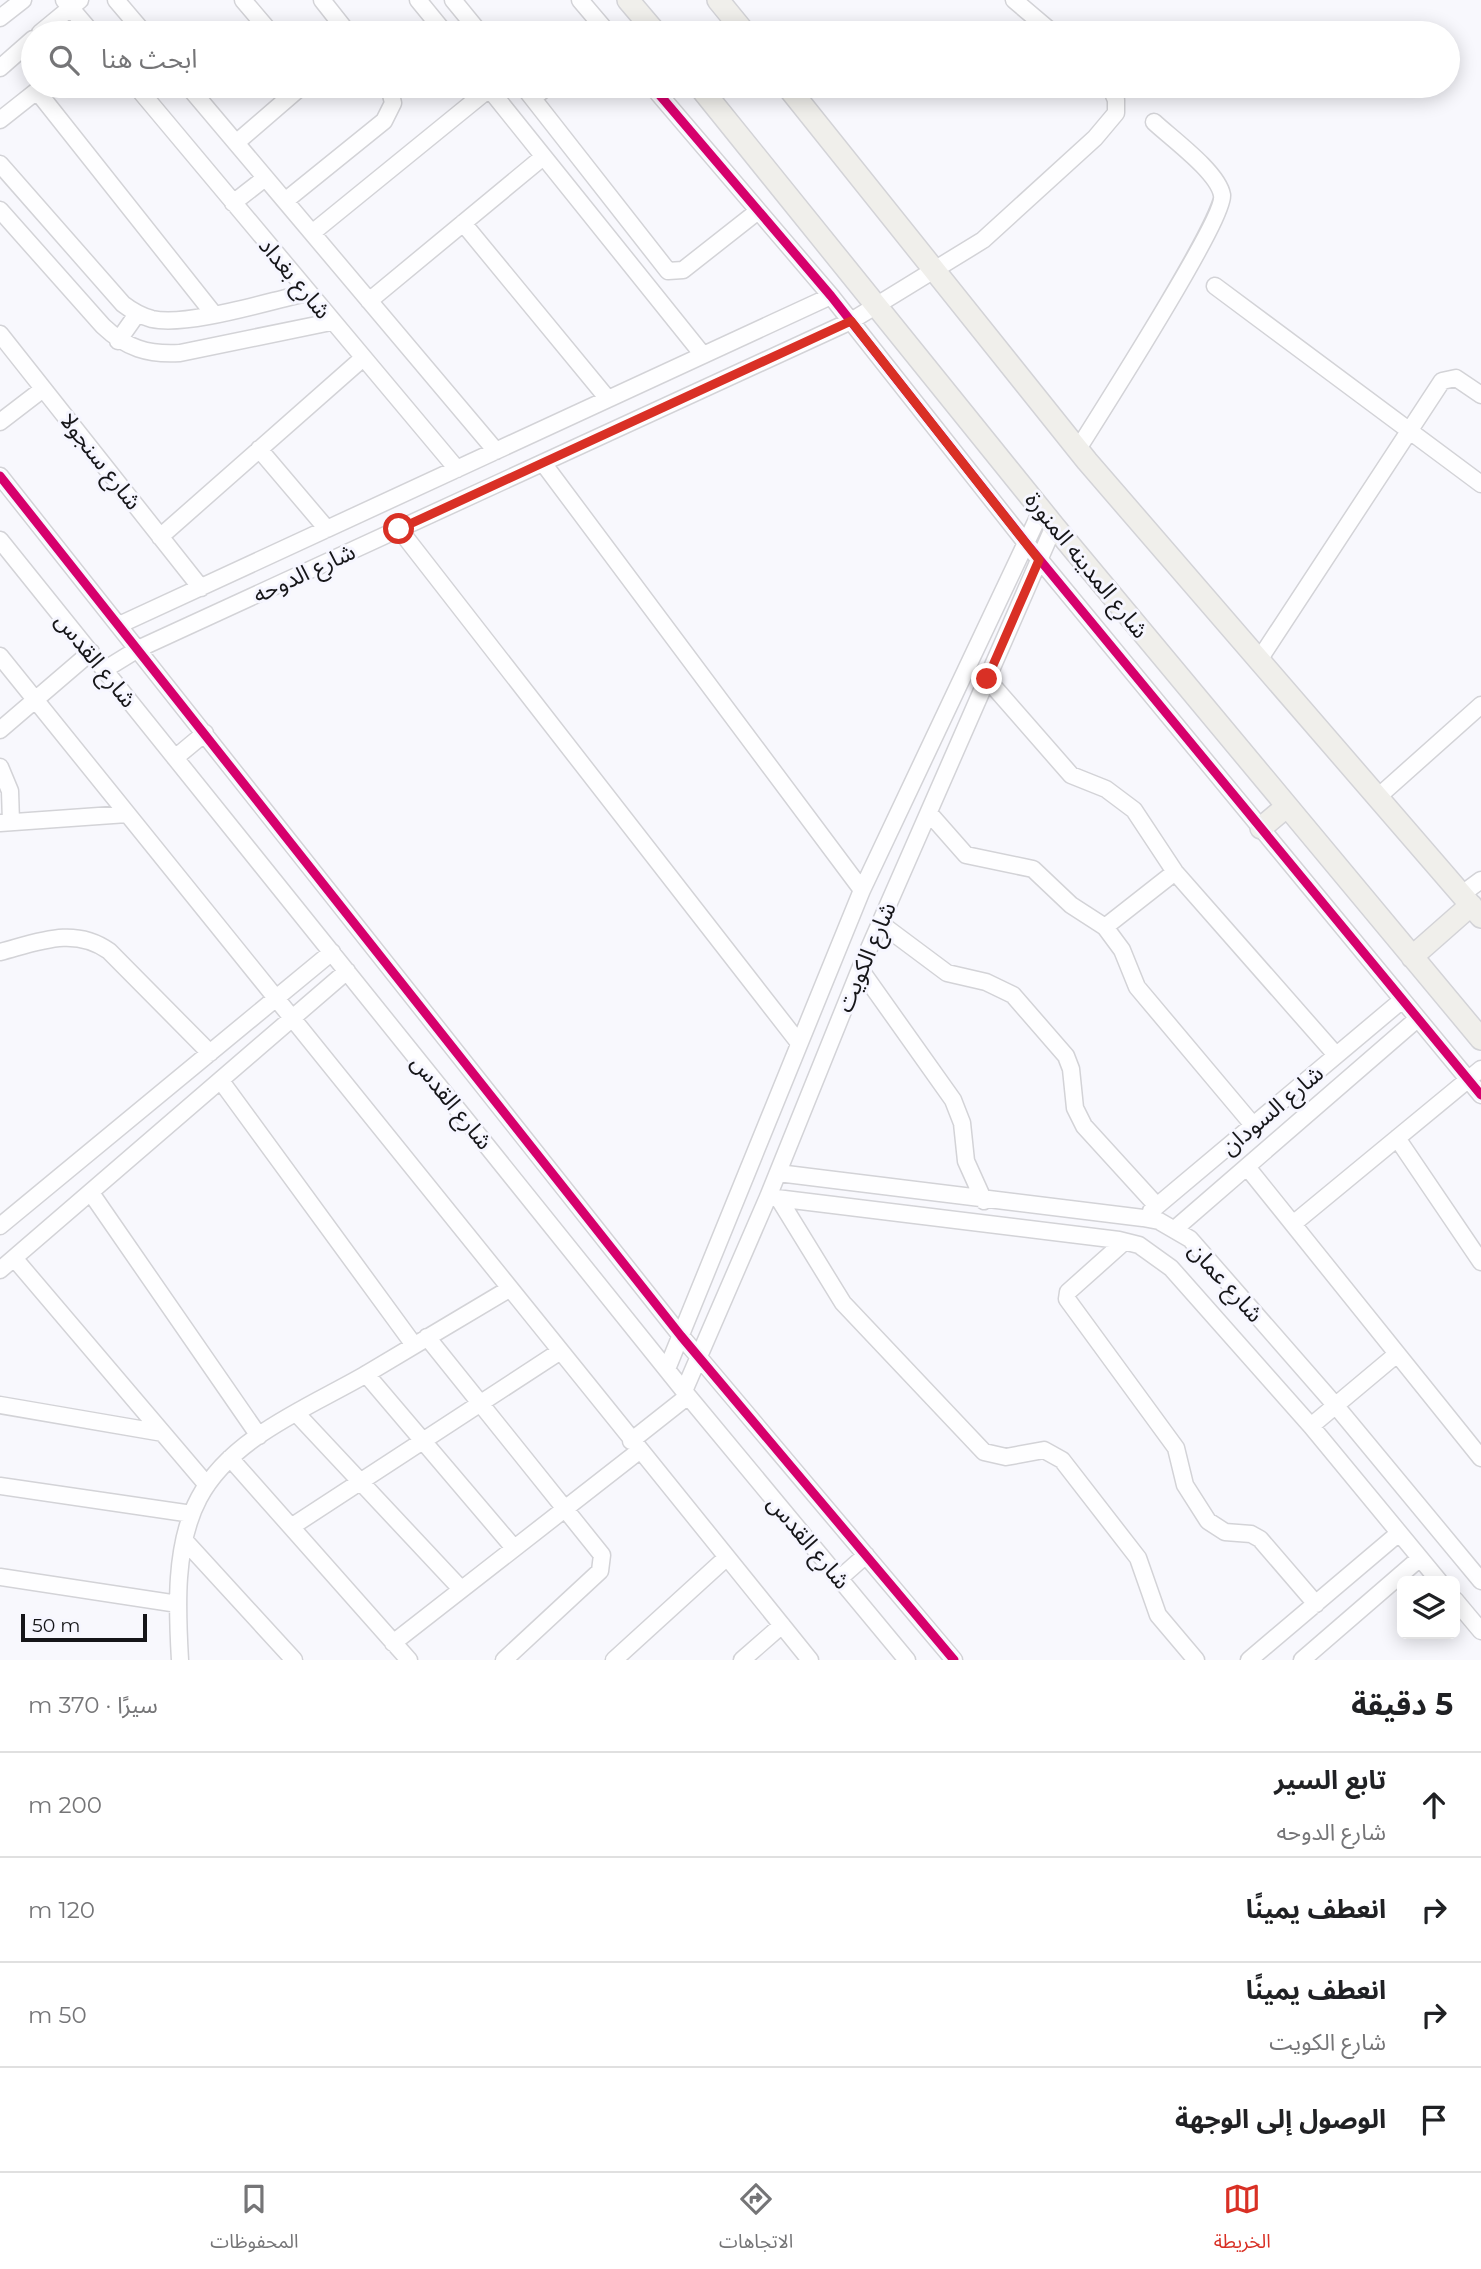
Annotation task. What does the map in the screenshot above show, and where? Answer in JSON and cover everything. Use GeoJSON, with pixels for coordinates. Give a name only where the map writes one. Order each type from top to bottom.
{"type":"FeatureCollection","features":[{"type":"Feature","properties":{"kind":"main road"},"geometry":{"type":"LineString","coordinates":[[628,0],[646,21]]}},
{"type":"Feature","properties":{"kind":"main road"},"geometry":{"type":"LineString","coordinates":[[718,0],[735,21]]}},
{"type":"Feature","properties":{"kind":"main road","name":"شارع المدينه المنورة"},"geometry":{"type":"LineString","coordinates":[[709,98],[1048,518],[1481,1038]]}},
{"type":"Feature","properties":{"kind":"main road"},"geometry":{"type":"LineString","coordinates":[[797,98],[1078,449],[1471,905],[1412,957]]}},
{"type":"Feature","properties":{"kind":"main road"},"geometry":{"type":"LineString","coordinates":[[1261,828],[1286,807]]}},
{"type":"Feature","properties":{"kind":"street"},"geometry":{"type":"LineString","coordinates":[[0,18],[23,0]]}},
{"type":"Feature","properties":{"kind":"street"},"geometry":{"type":"LineString","coordinates":[[116,0],[134,21]]}},
{"type":"Feature","properties":{"kind":"street"},"geometry":{"type":"LineString","coordinates":[[243,0],[259,21]]}},
{"type":"Feature","properties":{"kind":"street"},"geometry":{"type":"LineString","coordinates":[[322,0],[339,21]]}},
{"type":"Feature","properties":{"kind":"street"},"geometry":{"type":"LineString","coordinates":[[418,0],[435,21]]}},
{"type":"Feature","properties":{"kind":"street"},"geometry":{"type":"LineString","coordinates":[[453,0],[470,21]]}},
{"type":"Feature","properties":{"kind":"street"},"geometry":{"type":"LineString","coordinates":[[580,0],[598,21]]}},
{"type":"Feature","properties":{"kind":"street"},"geometry":{"type":"LineString","coordinates":[[1014,0],[1039,21]]}},
{"type":"Feature","properties":{"kind":"street"},"geometry":{"type":"LineString","coordinates":[[52,21],[71,2],[84,21]]}},
{"type":"Feature","properties":{"kind":"street"},"geometry":{"type":"LineString","coordinates":[[0,68],[21,50]]}},
{"type":"Feature","properties":{"kind":"street"},"geometry":{"type":"LineString","coordinates":[[0,120],[28,98]]}},
{"type":"Feature","properties":{"kind":"street"},"geometry":{"type":"LineString","coordinates":[[48,98],[213,313]]}},
{"type":"Feature","properties":{"kind":"street","name":"شارع بغداد"},"geometry":{"type":"LineString","coordinates":[[146,98],[363,358],[451,472],[460,500]]}},
{"type":"Feature","properties":{"kind":"street","name":"شارع بغداد"},"geometry":{"type":"LineString","coordinates":[[201,98],[496,451]]}},
{"type":"Feature","properties":{"kind":"street"},"geometry":{"type":"LineString","coordinates":[[236,143],[288,98]]}},
{"type":"Feature","properties":{"kind":"street"},"geometry":{"type":"LineString","coordinates":[[285,201],[384,121],[393,103],[392,98]]}},
{"type":"Feature","properties":{"kind":"street"},"geometry":{"type":"LineString","coordinates":[[312,233],[475,98]]}},
{"type":"Feature","properties":{"kind":"street"},"geometry":{"type":"LineString","coordinates":[[497,98],[703,355]]}},
{"type":"Feature","properties":{"kind":"street"},"geometry":{"type":"LineString","coordinates":[[533,98],[668,271],[683,270],[758,211]]}},
{"type":"Feature","properties":{"kind":"street"},"geometry":{"type":"LineString","coordinates":[[662,98],[831,296],[1039,560],[1401,1002],[1416,1020],[1475,1074],[1481,1095]]}},
{"type":"Feature","properties":{"kind":"street","name":"شارع الدوحه"},"geometry":{"type":"LineString","coordinates":[[104,670],[138,649],[851,321],[982,240],[1095,138],[1116,113],[1115,98]]}},
{"type":"Feature","properties":{"kind":"street"},"geometry":{"type":"LineString","coordinates":[[1078,449],[1160,316],[1217,215],[1223,197],[1216,179],[1154,122]]}},
{"type":"Feature","properties":{"kind":"street"},"geometry":{"type":"LineString","coordinates":[[369,300],[543,157]]}},
{"type":"Feature","properties":{"kind":"street"},"geometry":{"type":"LineString","coordinates":[[0,164],[123,304],[137,314],[154,320],[171,320],[307,293]]}},
{"type":"Feature","properties":{"kind":"street"},"geometry":{"type":"LineString","coordinates":[[233,203],[265,178]]}},
{"type":"Feature","properties":{"kind":"street"},"geometry":{"type":"LineString","coordinates":[[0,210],[118,341],[148,353],[180,353],[331,322]]}},
{"type":"Feature","properties":{"kind":"street"},"geometry":{"type":"LineString","coordinates":[[463,223],[608,399]]}},
{"type":"Feature","properties":{"kind":"street"},"geometry":{"type":"LineString","coordinates":[[1215,286],[1481,484]]}},
{"type":"Feature","properties":{"kind":"street","name":"شارع الدوحه"},"geometry":{"type":"LineString","coordinates":[[120,625],[831,296]]}},
{"type":"Feature","properties":{"kind":"street"},"geometry":{"type":"LineString","coordinates":[[118,341],[137,314]]}},
{"type":"Feature","properties":{"kind":"street","name":"شارع سنجولا"},"geometry":{"type":"LineString","coordinates":[[0,334],[201,588]]}},
{"type":"Feature","properties":{"kind":"street"},"geometry":{"type":"LineString","coordinates":[[160,537],[363,358]]}},
{"type":"Feature","properties":{"kind":"street"},"geometry":{"type":"LineString","coordinates":[[1259,660],[1438,387],[1449,378],[1463,381],[1481,395]]}},
{"type":"Feature","properties":{"kind":"street"},"geometry":{"type":"LineString","coordinates":[[0,422],[43,389]]}},
{"type":"Feature","properties":{"kind":"street"},"geometry":{"type":"LineString","coordinates":[[259,449],[327,529]]}},
{"type":"Feature","properties":{"kind":"street"},"geometry":{"type":"LineString","coordinates":[[543,463],[862,890]]}},
{"type":"Feature","properties":{"kind":"street"},"geometry":{"type":"LineString","coordinates":[[0,476],[681,1335],[954,1660]]}},
{"type":"Feature","properties":{"kind":"street","name":"شارع الكويت"},"geometry":{"type":"LineString","coordinates":[[667,1369],[862,890],[1026,543],[1048,518]]}},
{"type":"Feature","properties":{"kind":"street","name":"شارع الكويت"},"geometry":{"type":"LineString","coordinates":[[686,1394],[699,1356],[774,1198],[778,1173],[860,969],[1039,560],[1048,518]]}},
{"type":"Feature","properties":{"kind":"street"},"geometry":{"type":"LineString","coordinates":[[399,529],[799,1043]]}},
{"type":"Feature","properties":{"kind":"street","name":"شارع القدس"},"geometry":{"type":"LineString","coordinates":[[0,540],[686,1394],[907,1660]]}},
{"type":"Feature","properties":{"kind":"street"},"geometry":{"type":"LineString","coordinates":[[0,730],[91,652]]}},
{"type":"Feature","properties":{"kind":"street"},"geometry":{"type":"LineString","coordinates":[[0,656],[810,1660]]}},
{"type":"Feature","properties":{"kind":"street"},"geometry":{"type":"LineString","coordinates":[[987,679],[1071,775],[1106,789],[1134,810],[1149,837],[1175,872],[1336,1055]]}},
{"type":"Feature","properties":{"kind":"street"},"geometry":{"type":"LineString","coordinates":[[1379,796],[1481,705]]}},
{"type":"Feature","properties":{"kind":"street"},"geometry":{"type":"LineString","coordinates":[[175,758],[205,733]]}},
{"type":"Feature","properties":{"kind":"street"},"geometry":{"type":"LineString","coordinates":[[0,767],[10,790],[6,823],[127,814]]}},
{"type":"Feature","properties":{"kind":"street"},"geometry":{"type":"LineString","coordinates":[[929,813],[967,855],[1033,869],[1071,905],[1105,927],[1122,950],[1137,987],[1253,1125]]}},
{"type":"Feature","properties":{"kind":"street"},"geometry":{"type":"LineString","coordinates":[[1105,927],[1175,872]]}},
{"type":"Feature","properties":{"kind":"street"},"geometry":{"type":"LineString","coordinates":[[1471,905],[1481,880]]}},
{"type":"Feature","properties":{"kind":"street"},"geometry":{"type":"LineString","coordinates":[[880,923],[947,973],[986,982],[1013,995],[1066,1056],[1071,1069],[1075,1108],[1084,1126],[1157,1206]]}},
{"type":"Feature","properties":{"kind":"street"},"geometry":{"type":"LineString","coordinates":[[0,952],[63,936],[81,936],[96,942],[109,951],[210,1054]]}},
{"type":"Feature","properties":{"kind":"street"},"geometry":{"type":"LineString","coordinates":[[0,1226],[332,952]]}},
{"type":"Feature","properties":{"kind":"street"},"geometry":{"type":"LineString","coordinates":[[860,969],[953,1100],[962,1123],[966,1161],[984,1201]]}},
{"type":"Feature","properties":{"kind":"street"},"geometry":{"type":"LineString","coordinates":[[0,1270],[347,971]]}},
{"type":"Feature","properties":{"kind":"street"},"geometry":{"type":"LineString","coordinates":[[826,975],[853,986]]}},
{"type":"Feature","properties":{"kind":"street","name":"شارع السودان"},"geometry":{"type":"LineString","coordinates":[[1143,1218],[1401,1002]]}},
{"type":"Feature","properties":{"kind":"street","name":"شارع السودان"},"geometry":{"type":"LineString","coordinates":[[1176,1228],[1416,1020]]}},
{"type":"Feature","properties":{"kind":"street"},"geometry":{"type":"LineString","coordinates":[[1293,1224],[1475,1074]]}},
{"type":"Feature","properties":{"kind":"street"},"geometry":{"type":"LineString","coordinates":[[221,1081],[421,1341],[481,1403],[603,1555],[600,1571],[504,1660]]}},
{"type":"Feature","properties":{"kind":"street"},"geometry":{"type":"LineString","coordinates":[[1397,1138],[1481,1262]]}},
{"type":"Feature","properties":{"kind":"street"},"geometry":{"type":"LineString","coordinates":[[1247,1167],[1481,1458]]}},
{"type":"Feature","properties":{"kind":"street","name":"شارع عمان"},"geometry":{"type":"LineString","coordinates":[[778,1173],[984,1201],[1143,1218],[1176,1228],[1190,1239],[1335,1406],[1481,1581]]}},
{"type":"Feature","properties":{"kind":"street"},"geometry":{"type":"LineString","coordinates":[[91,1193],[259,1436]]}},
{"type":"Feature","properties":{"kind":"street"},"geometry":{"type":"LineString","coordinates":[[774,1198],[844,1303],[985,1452],[1006,1457],[1044,1450],[1062,1460],[1138,1558],[1158,1615],[1196,1660]]}},
{"type":"Feature","properties":{"kind":"street","name":"شارع عمان"},"geometry":{"type":"LineString","coordinates":[[774,1198],[1100,1238],[1124,1242],[1156,1255],[1171,1268],[1311,1426],[1435,1576]]}},
{"type":"Feature","properties":{"kind":"street"},"geometry":{"type":"LineString","coordinates":[[1100,1238],[1101,1213]]}},
{"type":"Feature","properties":{"kind":"street"},"geometry":{"type":"LineString","coordinates":[[1124,1242],[1068,1292],[1067,1299],[1176,1448],[1185,1485],[1208,1521],[1225,1532],[1251,1534],[1260,1539],[1316,1604]]}},
{"type":"Feature","properties":{"kind":"street"},"geometry":{"type":"LineString","coordinates":[[14,1258],[207,1485]]}},
{"type":"Feature","properties":{"kind":"street"},"geometry":{"type":"LineString","coordinates":[[180,1660],[178,1604],[185,1541],[192,1514],[207,1485],[230,1458],[259,1436],[509,1289]]}},
{"type":"Feature","properties":{"kind":"street"},"geometry":{"type":"LineString","coordinates":[[291,1527],[559,1352]]}},
{"type":"Feature","properties":{"kind":"street"},"geometry":{"type":"LineString","coordinates":[[1311,1426],[1397,1353]]}},
{"type":"Feature","properties":{"kind":"street"},"geometry":{"type":"LineString","coordinates":[[366,1374],[514,1548]]}},
{"type":"Feature","properties":{"kind":"street"},"geometry":{"type":"LineString","coordinates":[[393,1643],[566,1507],[635,1446],[686,1394]]}},
{"type":"Feature","properties":{"kind":"street"},"geometry":{"type":"LineString","coordinates":[[0,1405],[163,1433]]}},
{"type":"Feature","properties":{"kind":"street"},"geometry":{"type":"LineString","coordinates":[[297,1414],[461,1589]]}},
{"type":"Feature","properties":{"kind":"street"},"geometry":{"type":"LineString","coordinates":[[230,1458],[408,1660]]}},
{"type":"Feature","properties":{"kind":"street"},"geometry":{"type":"LineString","coordinates":[[0,1486],[192,1514]]}},
{"type":"Feature","properties":{"kind":"street"},"geometry":{"type":"LineString","coordinates":[[1249,1660],[1399,1533]]}},
{"type":"Feature","properties":{"kind":"street"},"geometry":{"type":"LineString","coordinates":[[185,1541],[294,1660]]}},
{"type":"Feature","properties":{"kind":"street"},"geometry":{"type":"LineString","coordinates":[[840,1578],[866,1555]]}},
{"type":"Feature","properties":{"kind":"street"},"geometry":{"type":"LineString","coordinates":[[614,1660],[726,1558]]}},
{"type":"Feature","properties":{"kind":"street"},"geometry":{"type":"LineString","coordinates":[[1302,1660],[1420,1558]]}},
{"type":"Feature","properties":{"kind":"street"},"geometry":{"type":"LineString","coordinates":[[0,1577],[178,1604]]}},
{"type":"Feature","properties":{"kind":"street"},"geometry":{"type":"LineString","coordinates":[[1460,1606],[1481,1631]]}},
{"type":"Feature","properties":{"kind":"street"},"geometry":{"type":"LineString","coordinates":[[742,1660],[782,1625]]}},
{"type":"Feature","properties":{"kind":"cycle path"},"geometry":{"type":"LineString","coordinates":[[662,98],[831,296],[1026,543],[1481,1095]]}},
{"type":"Feature","properties":{"kind":"cycle path"},"geometry":{"type":"LineString","coordinates":[[0,476],[681,1336],[954,1660]]}},
{"type":"Feature","properties":{"kind":"route"},"geometry":{"type":"LineString","coordinates":[[399,529],[851,321],[1039,560],[987,679]]}}]}
